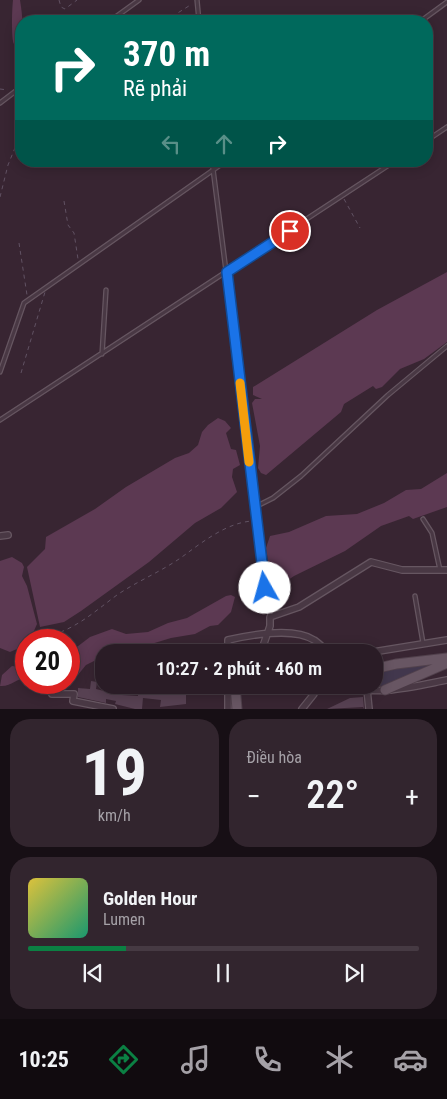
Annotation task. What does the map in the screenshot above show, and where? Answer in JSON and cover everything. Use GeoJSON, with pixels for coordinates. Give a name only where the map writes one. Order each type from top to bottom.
{"type":"FeatureCollection","features":[{"type":"Feature","properties":{"kind":"main road"},"geometry":{"type":"LineString","coordinates":[[383,667],[447,658]]}},
{"type":"Feature","properties":{"kind":"main road"},"geometry":{"type":"LineString","coordinates":[[385,690],[447,663]]}},
{"type":"Feature","properties":{"kind":"main road"},"geometry":{"type":"LineString","coordinates":[[235,694],[236,709]]}},
{"type":"Feature","properties":{"kind":"street"},"geometry":{"type":"LineString","coordinates":[[0,536],[8,535]]}},
{"type":"Feature","properties":{"kind":"street"},"geometry":{"type":"LineString","coordinates":[[264,644],[268,633],[270,617],[298,607],[371,562],[402,570],[444,570]]}},
{"type":"Feature","properties":{"kind":"street"},"geometry":{"type":"LineString","coordinates":[[228,644],[228,640],[268,633],[303,636],[313,639],[319,644]]}},
{"type":"Feature","properties":{"kind":"street"},"geometry":{"type":"LineString","coordinates":[[383,650],[447,640]]}},
{"type":"Feature","properties":{"kind":"street"},"geometry":{"type":"LineString","coordinates":[[385,690],[447,681]]}},
{"type":"Feature","properties":{"kind":"street"},"geometry":{"type":"LineString","coordinates":[[74,694],[73,701],[113,709]]}},
{"type":"Feature","properties":{"kind":"street"},"geometry":{"type":"LineString","coordinates":[[228,694],[228,709]]}},
{"type":"Feature","properties":{"kind":"street"},"geometry":{"type":"LineString","coordinates":[[302,709],[314,694]]}},
{"type":"Feature","properties":{"kind":"street"},"geometry":{"type":"LineString","coordinates":[[367,694],[369,709]]}},
{"type":"Feature","properties":{"kind":"lane"},"geometry":{"type":"LineString","coordinates":[[118,15],[139,0]]}},
{"type":"Feature","properties":{"kind":"lane"},"geometry":{"type":"LineString","coordinates":[[197,1],[198,15]]}},
{"type":"Feature","properties":{"kind":"lane"},"geometry":{"type":"LineString","coordinates":[[429,15],[447,2]]}},
{"type":"Feature","properties":{"kind":"lane"},"geometry":{"type":"LineString","coordinates":[[0,103],[13,93]]}},
{"type":"Feature","properties":{"kind":"lane"},"geometry":{"type":"LineString","coordinates":[[433,136],[447,127]]}},
{"type":"Feature","properties":{"kind":"lane"},"geometry":{"type":"LineString","coordinates":[[213,167],[270,617]]}},
{"type":"Feature","properties":{"kind":"lane"},"geometry":{"type":"LineString","coordinates":[[0,372],[20,310],[28,301],[217,167]]}},
{"type":"Feature","properties":{"kind":"lane"},"geometry":{"type":"LineString","coordinates":[[0,420],[386,167]]}},
{"type":"Feature","properties":{"kind":"lane"},"geometry":{"type":"LineString","coordinates":[[101,354],[106,290]]}},
{"type":"Feature","properties":{"kind":"lane"},"geometry":{"type":"LineString","coordinates":[[255,507],[274,498],[301,476],[388,395],[447,346]]}},
{"type":"Feature","properties":{"kind":"lane"},"geometry":{"type":"LineString","coordinates":[[423,519],[432,533],[444,570]]}},
{"type":"Feature","properties":{"kind":"lane"},"geometry":{"type":"LineString","coordinates":[[416,596],[423,644]]}},
{"type":"Feature","properties":{"kind":"path"},"geometry":{"type":"LineString","coordinates":[[59,0],[61,7],[65,9],[77,0]]}},
{"type":"Feature","properties":{"kind":"path"},"geometry":{"type":"LineString","coordinates":[[175,15],[197,1]]}},
{"type":"Feature","properties":{"kind":"path"},"geometry":{"type":"LineString","coordinates":[[0,89],[13,93]]}},
{"type":"Feature","properties":{"kind":"path"},"geometry":{"type":"LineString","coordinates":[[0,197],[8,165],[15,148]]}},
{"type":"Feature","properties":{"kind":"path"},"geometry":{"type":"LineString","coordinates":[[343,196],[360,228]]}},
{"type":"Feature","properties":{"kind":"path"},"geometry":{"type":"LineString","coordinates":[[64,201],[68,226],[74,233],[80,264]]}},
{"type":"Feature","properties":{"kind":"path"},"geometry":{"type":"LineString","coordinates":[[19,243],[28,301]]}},
{"type":"Feature","properties":{"kind":"path"},"geometry":{"type":"LineString","coordinates":[[21,373],[46,296],[45,289]]}},
{"type":"Feature","properties":{"kind":"path"},"geometry":{"type":"LineString","coordinates":[[67,629],[87,618],[116,596],[165,568],[213,536],[240,523],[257,521]]}},
{"type":"Feature","properties":{"kind":"shaded area"},"geometry":{"type":"Polygon","coordinates":[[[13,0],[20,0],[21,15],[15,15],[14,44],[12,30],[13,0]]]}},
{"type":"Feature","properties":{"kind":"shaded area"},"geometry":{"type":"Polygon","coordinates":[[[447,272],[447,342],[424,359],[400,369],[382,387],[376,389],[373,386],[344,404],[341,412],[266,475],[261,473],[258,468],[260,446],[252,403],[255,399],[262,399],[253,395],[253,387],[377,310],[447,272]]]}},
{"type":"Feature","properties":{"kind":"shaded area"},"geometry":{"type":"Polygon","coordinates":[[[218,418],[225,421],[231,428],[226,433],[231,449],[236,450],[240,465],[233,469],[232,477],[237,492],[221,508],[195,523],[149,562],[81,611],[64,622],[40,627],[27,567],[45,549],[46,537],[95,509],[126,487],[175,458],[189,453],[198,445],[202,432],[218,418]]]}},
{"type":"Feature","properties":{"kind":"shaded area"},"geometry":{"type":"Polygon","coordinates":[[[447,473],[447,507],[413,519],[409,516],[381,526],[345,551],[294,576],[278,587],[272,586],[266,548],[270,536],[289,532],[326,516],[357,514],[384,503],[406,490],[421,489],[447,473]]]}},
{"type":"Feature","properties":{"kind":"shaded area"},"geometry":{"type":"Polygon","coordinates":[[[12,557],[22,563],[24,567],[22,576],[27,586],[37,624],[35,629],[15,629],[15,650],[10,652],[0,648],[0,561],[12,557]]]}},
{"type":"Feature","properties":{"kind":"shaded area"},"geometry":{"type":"Polygon","coordinates":[[[231,595],[235,597],[231,612],[218,625],[210,626],[195,634],[151,644],[95,644],[95,660],[86,665],[80,672],[80,645],[90,637],[112,629],[126,634],[148,632],[168,623],[187,618],[231,595]]]}},
{"type":"Feature","properties":{"kind":"shaded area"},"geometry":{"type":"Polygon","coordinates":[[[447,660],[385,686],[383,686],[383,671],[447,660]]]}},
{"type":"Feature","properties":{"kind":"shaded area"},"geometry":{"type":"Polygon","coordinates":[[[12,666],[15,666],[15,681],[0,686],[2,675],[12,666]]]}},
{"type":"Feature","properties":{"kind":"building"},"geometry":{"type":"Polygon","coordinates":[[[91,681],[95,682],[95,694],[138,696],[138,694],[186,694],[186,704],[160,707],[161,700],[143,698],[142,709],[135,709],[115,704],[116,701],[106,699],[106,703],[78,697],[80,688],[90,689],[91,681]]]}},
{"type":"Feature","properties":{"kind":"building"},"geometry":{"type":"Polygon","coordinates":[[[363,697],[364,709],[363,707],[327,709],[350,698],[363,697]]]}},
{"type":"Feature","properties":{"kind":"slow traffic"},"geometry":{"type":"LineString","coordinates":[[240,383],[249,462]]}},
{"type":"Feature","properties":{"kind":"route"},"geometry":{"type":"LineString","coordinates":[[265,588],[227,272],[290,231]]}}]}
